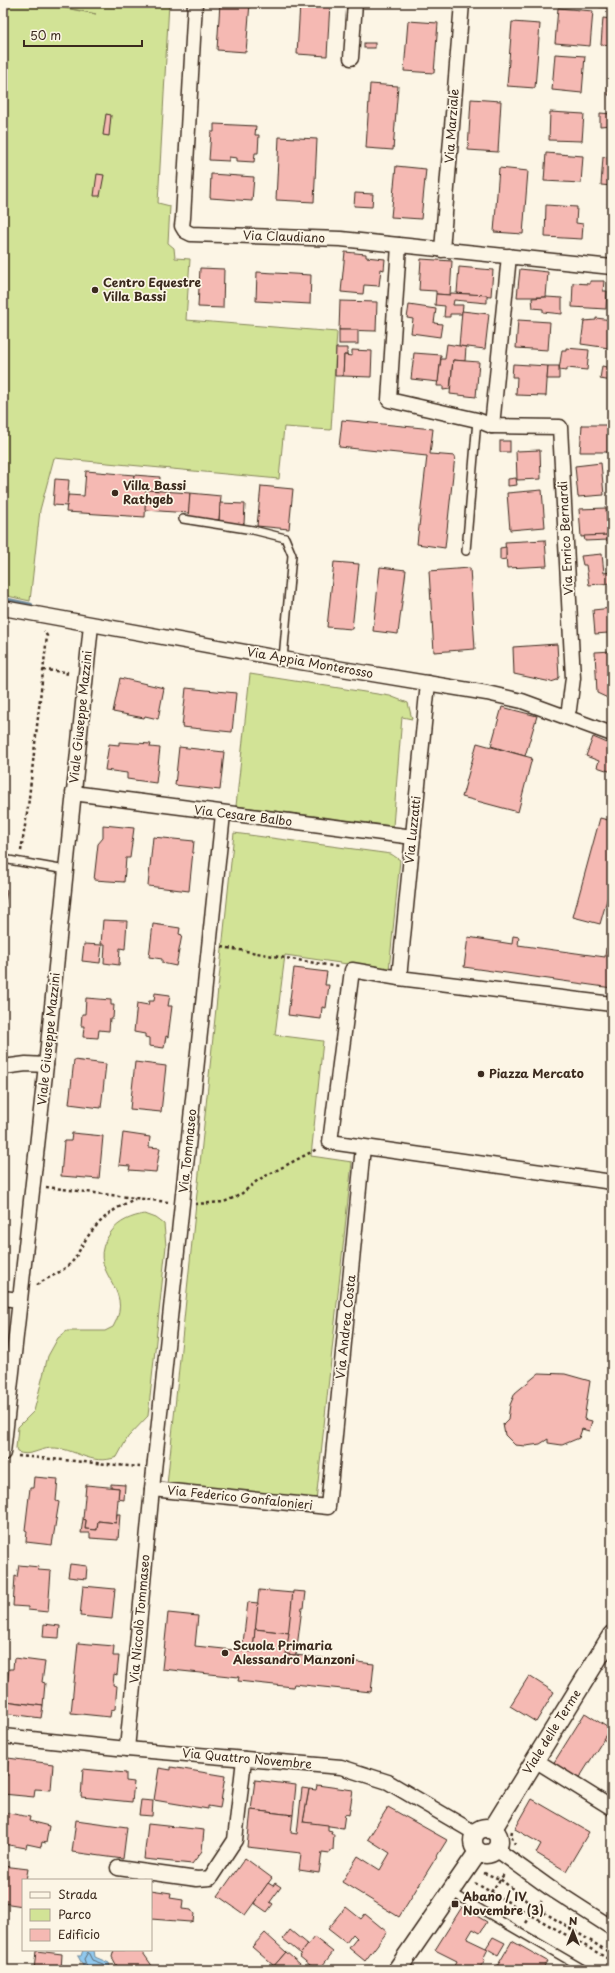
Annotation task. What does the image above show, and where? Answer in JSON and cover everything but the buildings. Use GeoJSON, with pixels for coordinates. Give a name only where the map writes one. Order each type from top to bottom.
{"type":"FeatureCollection","features":[{"type":"Feature","properties":{"kind":"street","name":"Via Claudiano"},"geometry":{"type":"LineString","coordinates":[[195,3],[182,222],[185,231],[190,234],[341,239],[612,267]]}},
{"type":"Feature","properties":{"kind":"street"},"geometry":{"type":"LineString","coordinates":[[351,58],[355,3]]}},
{"type":"Feature","properties":{"kind":"street","name":"Via Marziale"},"geometry":{"type":"LineString","coordinates":[[442,250],[462,3]]}},
{"type":"Feature","properties":{"kind":"street","name":"Via Enrico Bernardi"},"geometry":{"type":"LineString","coordinates":[[399,245],[389,400],[477,420],[492,426],[560,427],[573,678],[569,709],[566,716]]}},
{"type":"Feature","properties":{"kind":"street"},"geometry":{"type":"LineString","coordinates":[[492,426],[509,256]]}},
{"type":"Feature","properties":{"kind":"street","name":"Via Appia Monterosso"},"geometry":{"type":"LineString","coordinates":[[3,608],[91,625],[284,654],[428,683],[494,694],[522,701],[612,734]]}},
{"type":"Feature","properties":{"kind":"street","name":"Viale Giuseppe Mazzini"},"geometry":{"type":"LineString","coordinates":[[7,1454],[19,1300],[46,1065],[91,625]]}},
{"type":"Feature","properties":{"kind":"street","name":"Via Luzzatti"},"geometry":{"type":"LineString","coordinates":[[399,978],[428,683]]}},
{"type":"Feature","properties":{"kind":"street","name":"Via Cesare Balbo"},"geometry":{"type":"LineString","coordinates":[[73,794],[413,837]]}},
{"type":"Feature","properties":{"kind":"street","name":"Via Tommaseo"},"geometry":{"type":"LineString","coordinates":[[152,1489],[223,814]]}},
{"type":"Feature","properties":{"kind":"street"},"geometry":{"type":"LineString","coordinates":[[612,1004],[399,978],[352,970],[330,1142],[612,1182]]}},
{"type":"Feature","properties":{"kind":"street"},"geometry":{"type":"LineString","coordinates":[[3,1067],[26,1064],[46,1065]]}},
{"type":"Feature","properties":{"kind":"street","name":"Via Andrea Costa"},"geometry":{"type":"LineString","coordinates":[[328,1507],[364,1147]]}},
{"type":"Feature","properties":{"kind":"street"},"geometry":{"type":"LineString","coordinates":[[3,1298],[19,1300]]}},
{"type":"Feature","properties":{"kind":"street","name":"Via Federico Gonfalonieri"},"geometry":{"type":"LineString","coordinates":[[152,1489],[328,1507]]}},
{"type":"Feature","properties":{"kind":"street","name":"Via Niccolò Tommaseo"},"geometry":{"type":"LineString","coordinates":[[127,1749],[152,1489]]}},
{"type":"Feature","properties":{"kind":"street","name":"Viale delle Terme"},"geometry":{"type":"LineString","coordinates":[[492,1830],[612,1635]]}},
{"type":"Feature","properties":{"kind":"street","name":"Via Quattro Novembre"},"geometry":{"type":"LineString","coordinates":[[3,1736],[127,1749],[341,1767],[388,1782],[475,1833]]}},
{"type":"Feature","properties":{"kind":"street"},"geometry":{"type":"LineString","coordinates":[[118,1868],[197,1878],[210,1878],[235,1840],[244,1759]]}},
{"type":"Feature","properties":{"kind":"street"},"geometry":{"type":"LineString","coordinates":[[535,1760],[612,1808]]}},
{"type":"Feature","properties":{"kind":"street"},"geometry":{"type":"LineString","coordinates":[[481,1829],[492,1830],[499,1839],[496,1850],[485,1854],[478,1852],[472,1843],[475,1833],[481,1829]]}},
{"type":"Feature","properties":{"kind":"street"},"geometry":{"type":"LineString","coordinates":[[496,1850],[550,1888],[612,1928]]}},
{"type":"Feature","properties":{"kind":"street"},"geometry":{"type":"LineString","coordinates":[[397,1970],[478,1852]]}},
{"type":"Feature","properties":{"kind":"lane"},"geometry":{"type":"LineString","coordinates":[[466,551],[477,420]]}},
{"type":"Feature","properties":{"kind":"lane"},"geometry":{"type":"LineString","coordinates":[[183,519],[253,530],[285,538],[292,555],[284,654]]}},
{"type":"Feature","properties":{"kind":"lane"},"geometry":{"type":"LineString","coordinates":[[3,859],[66,870]]}},
{"type":"Feature","properties":{"kind":"lane"},"geometry":{"type":"LineString","coordinates":[[454,1888],[520,1932],[585,1970]]}},
{"type":"Feature","properties":{"kind":"path"},"geometry":{"type":"LineString","coordinates":[[22,849],[47,636],[44,630]]}},
{"type":"Feature","properties":{"kind":"path"},"geometry":{"type":"LineString","coordinates":[[43,670],[67,672],[66,677]]}},
{"type":"Feature","properties":{"kind":"path"},"geometry":{"type":"LineString","coordinates":[[210,945],[352,970]]}},
{"type":"Feature","properties":{"kind":"path"},"geometry":{"type":"LineString","coordinates":[[37,1285],[47,1277],[59,1273],[71,1263],[101,1220],[117,1206],[136,1199]]}},
{"type":"Feature","properties":{"kind":"path"},"geometry":{"type":"LineString","coordinates":[[7,1454],[154,1469]]}},
{"type":"Feature","properties":{"kind":"path"},"geometry":{"type":"LineString","coordinates":[[512,1825],[511,1836],[516,1846]]}},
{"type":"Feature","properties":{"kind":"path"},"geometry":{"type":"LineString","coordinates":[[478,1875],[483,1872],[496,1877],[537,1908],[612,1954]]}},
{"type":"Feature","properties":{"kind":"path"},"geometry":{"type":"LineString","coordinates":[[454,1888],[467,1891],[473,1881],[531,1916],[612,1961]]}},
{"type":"Feature","properties":{"kind":"path"},"geometry":{"type":"LineString","coordinates":[[520,1932],[550,1888]]}},
{"type":"Feature","properties":{"kind":"green space","name":"Centro Equestre Villa Bassi"},"geometry":{"type":"Polygon","coordinates":[[[3,3],[39,3],[96,14],[44,3],[169,3],[158,203],[170,206],[168,243],[174,248],[175,258],[190,259],[186,320],[337,332],[331,430],[284,427],[279,479],[54,458],[40,510],[30,601],[3,595],[3,3]]]}},
{"type":"Feature","properties":{"kind":"green space"},"geometry":{"type":"Polygon","coordinates":[[[250,674],[390,696],[408,703],[412,719],[402,717],[393,826],[236,806],[250,674]]]}},
{"type":"Feature","properties":{"kind":"green space"},"geometry":{"type":"Polygon","coordinates":[[[234,833],[391,854],[400,860],[389,970],[285,955],[275,1035],[323,1041],[311,1156],[352,1162],[316,1501],[167,1485],[234,833]]]}},
{"type":"Feature","properties":{"kind":"green space"},"geometry":{"type":"Polygon","coordinates":[[[145,1214],[156,1218],[164,1224],[166,1246],[148,1416],[128,1437],[117,1457],[99,1460],[68,1450],[51,1448],[26,1454],[17,1452],[18,1427],[34,1411],[48,1356],[58,1338],[67,1331],[105,1331],[113,1327],[119,1313],[119,1300],[105,1269],[102,1258],[103,1246],[114,1228],[122,1222],[135,1216],[145,1214]]]}},
{"type":"Feature","properties":{"kind":"water"},"geometry":{"type":"Polygon","coordinates":[[[83,1951],[94,1951],[95,1957],[109,1963],[111,1970],[85,1970],[78,1956],[81,1956],[83,1951]]]}},
{"type":"Feature","properties":{"kind":"waterway"},"geometry":{"type":"LineString","coordinates":[[3,599],[31,605]]}},
{"type":"Feature","properties":{"kind":"place","name":"Centro Equestre Villa Bassi"},"geometry":{"type":"Point","coordinates":[95,290]}},
{"type":"Feature","properties":{"kind":"place","name":"Villa Bassi Rathgeb"},"geometry":{"type":"Point","coordinates":[115,493]}},
{"type":"Feature","properties":{"kind":"place","name":"Piazza Mercato"},"geometry":{"type":"Point","coordinates":[481,1074]}},
{"type":"Feature","properties":{"kind":"place","name":"Scuola Primaria Alessandro Manzoni"},"geometry":{"type":"Point","coordinates":[225,1653]}},
{"type":"Feature","properties":{"kind":"place","name":"Abano / IV Novembre (3)"},"geometry":{"type":"Point","coordinates":[455,1904]}}]}
